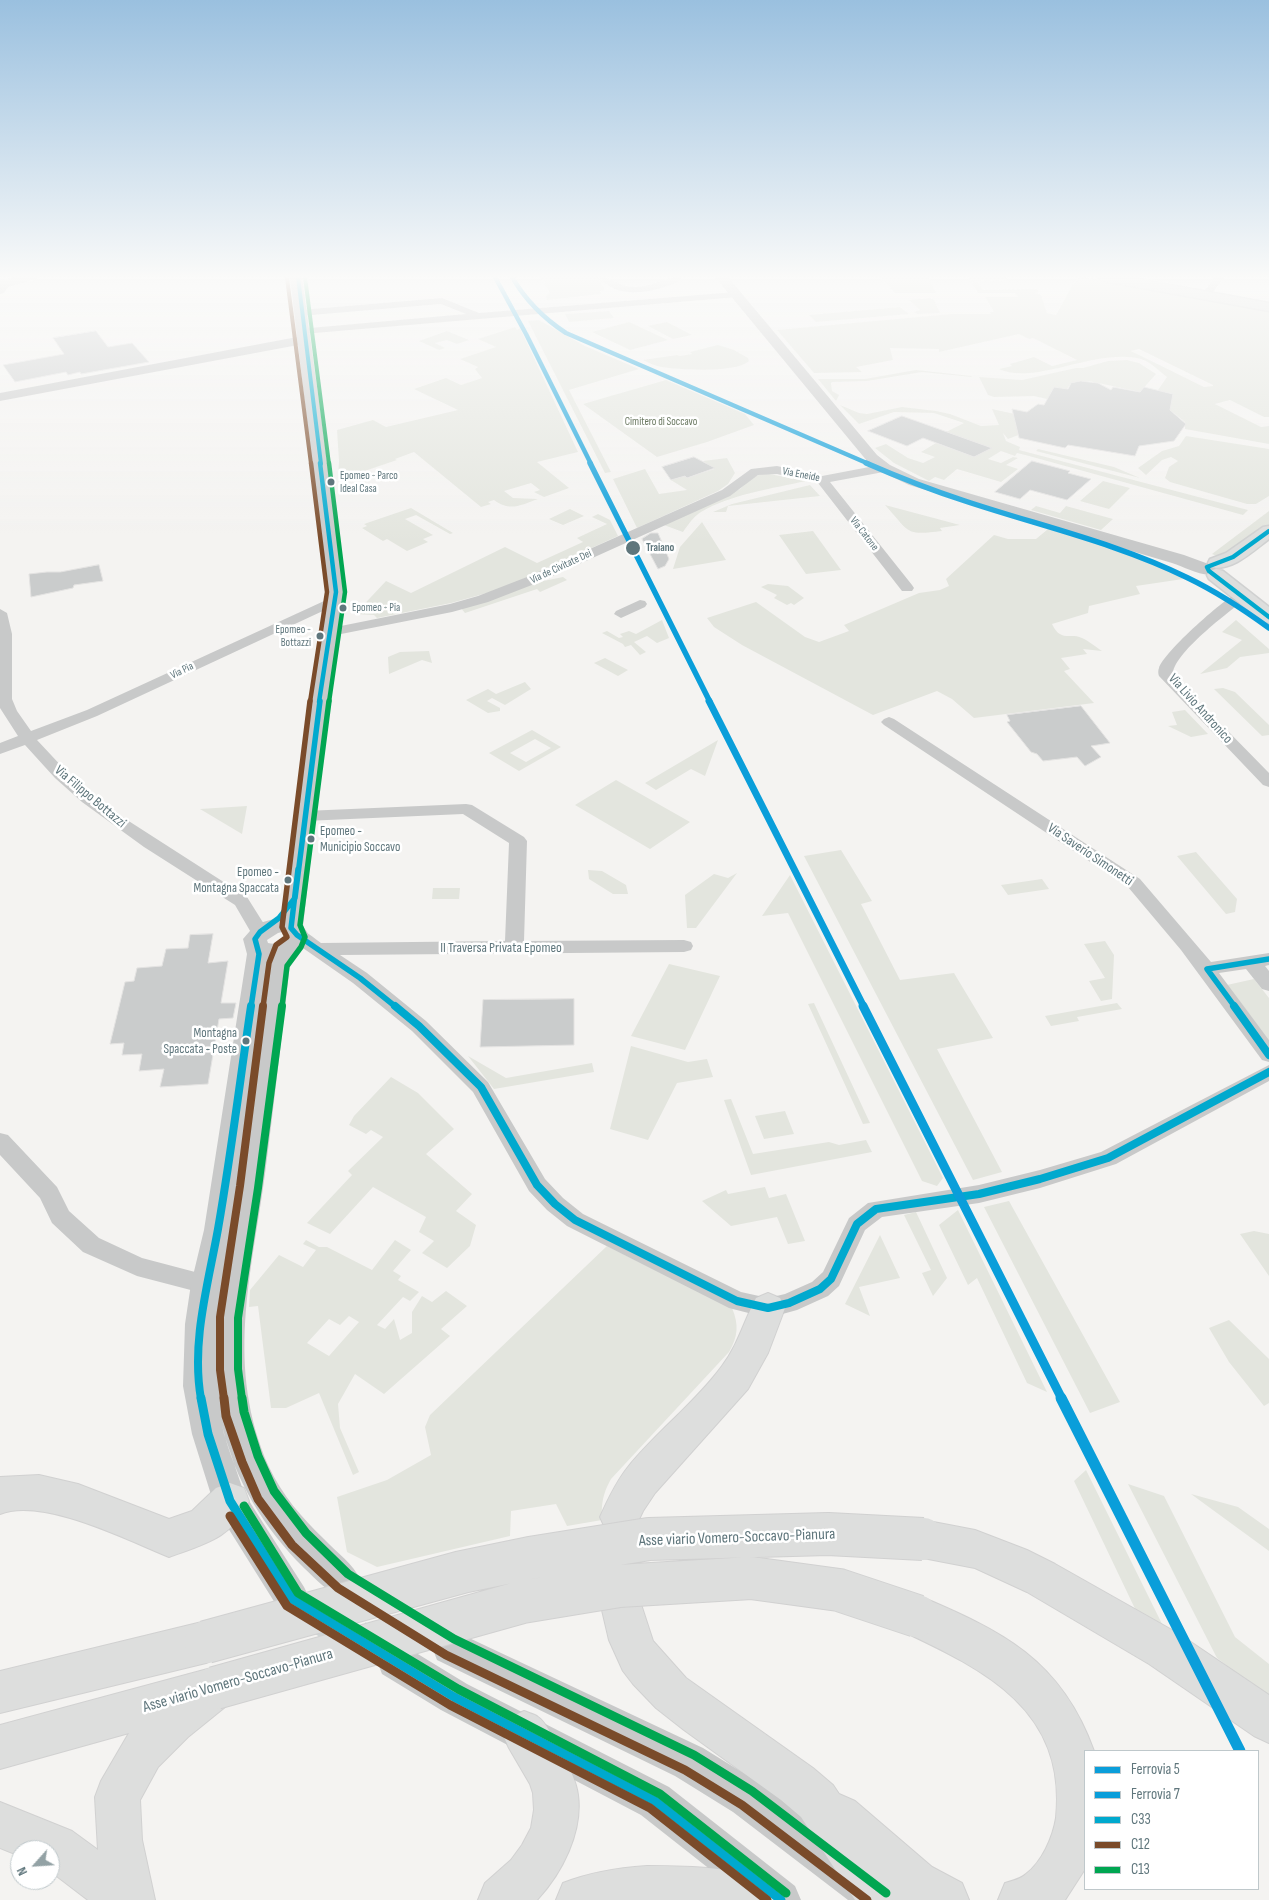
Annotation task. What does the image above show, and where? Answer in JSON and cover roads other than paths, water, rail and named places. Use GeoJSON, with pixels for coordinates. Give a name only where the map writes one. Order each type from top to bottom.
{"type":"FeatureCollection","features":[{"type":"Feature","properties":{"kind":"highway"},"geometry":{"type":"LineString","coordinates":[[620,1517],[632,1493],[650,1470],[709,1409],[735,1378],[752,1351],[768,1308]]}},
{"type":"Feature","properties":{"kind":"highway"},"geometry":{"type":"LineString","coordinates":[[0,1496],[4,1494],[39,1493],[78,1502],[169,1538],[205,1525],[230,1501]]}},
{"type":"Feature","properties":{"kind":"highway","name":"Asse viario Vomero-Soccavo-Pianura"},"geometry":{"type":"LineString","coordinates":[[0,1692],[206,1642],[462,1572],[530,1558],[649,1538],[828,1534],[923,1539],[975,1549],[1013,1564],[1041,1578],[1164,1649],[1269,1721]]}},
{"type":"Feature","properties":{"kind":"highway","name":"Asse viario Vomero-Soccavo-Pianura"},"geometry":{"type":"LineString","coordinates":[[0,1747],[522,1602],[619,1586],[751,1578],[839,1590],[917,1616],[982,1648],[1013,1668],[1032,1686],[1060,1726],[1073,1755],[1078,1785],[1079,1823],[1072,1848],[1060,1871],[1039,1894],[1022,1900]]}},
{"type":"Feature","properties":{"kind":"highway"},"geometry":{"type":"LineString","coordinates":[[623,1610],[630,1640],[638,1656],[671,1693],[798,1784],[817,1801],[841,1818],[906,1877],[931,1894],[945,1900]]}},
{"type":"Feature","properties":{"kind":"highway"},"geometry":{"type":"LineString","coordinates":[[131,1900],[119,1840],[117,1797],[142,1751],[173,1722],[215,1688]]}},
{"type":"Feature","properties":{"kind":"highway"},"geometry":{"type":"LineString","coordinates":[[502,1900],[530,1875],[545,1852],[555,1828],[556,1803],[551,1777],[524,1733]]}},
{"type":"Feature","properties":{"kind":"highway"},"geometry":{"type":"LineString","coordinates":[[817,1801],[882,1900]]}},
{"type":"Feature","properties":{"kind":"highway"},"geometry":{"type":"LineString","coordinates":[[0,1825],[56,1847],[126,1900]]}},
{"type":"Feature","properties":{"kind":"highway"},"geometry":{"type":"LineString","coordinates":[[580,1900],[603,1893],[636,1889],[726,1894],[761,1900]]}},
{"type":"Feature","properties":{"kind":"main road"},"geometry":{"type":"LineString","coordinates":[[1214,568],[1233,558],[1269,531]]}},
{"type":"Feature","properties":{"kind":"main road"},"geometry":{"type":"LineString","coordinates":[[1214,568],[1230,576],[1236,572],[1242,562],[1269,542]]}},
{"type":"Feature","properties":{"kind":"main road"},"geometry":{"type":"LineString","coordinates":[[1214,568],[1269,618]]}},
{"type":"Feature","properties":{"kind":"main road"},"geometry":{"type":"LineString","coordinates":[[1236,572],[1244,585],[1269,607]]}},
{"type":"Feature","properties":{"kind":"street"},"geometry":{"type":"LineString","coordinates":[[0,397],[156,366]]}},
{"type":"Feature","properties":{"kind":"street"},"geometry":{"type":"LineString","coordinates":[[308,366],[336,592],[317,718],[295,898],[286,940],[278,964],[249,1187],[229,1317],[229,1370],[236,1414],[250,1459],[266,1495],[299,1539],[343,1581]]}},
{"type":"Feature","properties":{"kind":"street"},"geometry":{"type":"LineString","coordinates":[[794,366],[857,441],[885,468],[914,482],[966,499],[1214,568]]}},
{"type":"Feature","properties":{"kind":"street","name":"Via Eneide"},"geometry":{"type":"LineString","coordinates":[[777,470],[822,480],[885,468]]}},
{"type":"Feature","properties":{"kind":"street","name":"Via de Civitate Dei"},"geometry":{"type":"LineString","coordinates":[[331,632],[443,610],[483,599],[532,580],[617,540],[726,493],[750,474],[777,470]]}},
{"type":"Feature","properties":{"kind":"street","name":"Via Catone"},"geometry":{"type":"LineString","coordinates":[[822,480],[907,588]]}},
{"type":"Feature","properties":{"kind":"street","name":"Via Livio Andronico"},"geometry":{"type":"LineString","coordinates":[[1242,595],[1227,605],[1190,640],[1166,667],[1166,676],[1269,782]]}},
{"type":"Feature","properties":{"kind":"street","name":"Via Pia"},"geometry":{"type":"LineString","coordinates":[[26,738],[92,713],[335,600]]}},
{"type":"Feature","properties":{"kind":"street"},"geometry":{"type":"LineString","coordinates":[[621,614],[640,604]]}},
{"type":"Feature","properties":{"kind":"street","name":"Via Filippo Bottazzi"},"geometry":{"type":"LineString","coordinates":[[0,613],[5,632],[1,664],[4,698],[26,738],[42,756],[79,790],[118,822],[240,900],[250,913],[286,940]]}},
{"type":"Feature","properties":{"kind":"street","name":"Via Saverio Simonetti"},"geometry":{"type":"LineString","coordinates":[[889,722],[1134,883],[1154,904],[1207,969],[1269,1054]]}},
{"type":"Feature","properties":{"kind":"street"},"geometry":{"type":"LineString","coordinates":[[0,749],[26,738]]}},
{"type":"Feature","properties":{"kind":"street"},"geometry":{"type":"LineString","coordinates":[[305,816],[466,809],[518,842],[514,947]]}},
{"type":"Feature","properties":{"kind":"street"},"geometry":{"type":"LineString","coordinates":[[286,940],[259,954],[219,1220],[200,1324],[199,1386],[208,1434],[230,1501],[292,1599]]}},
{"type":"Feature","properties":{"kind":"street"},"geometry":{"type":"LineString","coordinates":[[286,940],[360,978],[419,1026],[481,1087],[537,1185],[555,1204],[575,1220],[737,1301],[768,1308],[789,1303],[820,1290],[831,1279],[857,1224],[876,1208],[979,1194],[1040,1179],[1108,1158],[1269,1072]]}},
{"type":"Feature","properties":{"kind":"street","name":"II Traversa Privata Epomeo"},"geometry":{"type":"LineString","coordinates":[[286,940],[514,947],[684,946]]}},
{"type":"Feature","properties":{"kind":"street"},"geometry":{"type":"LineString","coordinates":[[1207,969],[1260,961],[1269,984]]}},
{"type":"Feature","properties":{"kind":"street"},"geometry":{"type":"LineString","coordinates":[[0,1141],[49,1193],[60,1217],[91,1245],[137,1266],[206,1284]]}},
{"type":"Feature","properties":{"kind":"street"},"geometry":{"type":"LineString","coordinates":[[450,1647],[690,1762],[747,1798],[882,1900]]}},
{"type":"Feature","properties":{"kind":"street"},"geometry":{"type":"LineString","coordinates":[[396,1661],[454,1696],[655,1801],[781,1900]]}},
{"type":"Feature","properties":{"kind":"tunnel"},"geometry":{"type":"LineString","coordinates":[[310,1610],[372,1647]]}},
{"type":"Feature","properties":{"kind":"rail line","name":"5"},"geometry":{"type":"LineString","coordinates":[[542,366],[795,872],[1239,1750]]}},
{"type":"Feature","properties":{"kind":"rail line","name":"7"},"geometry":{"type":"LineString","coordinates":[[641,366],[906,480],[966,501],[1102,542],[1146,559],[1189,578],[1230,600],[1269,628]]}},
{"type":"Feature","properties":{"kind":"place","name":"Epomeo - Parco Ideal Casa"},"geometry":{"type":"Point","coordinates":[331,482]}},
{"type":"Feature","properties":{"kind":"place","name":"Traiano"},"geometry":{"type":"Point","coordinates":[633,548]}},
{"type":"Feature","properties":{"kind":"place","name":"Epomeo - Pia"},"geometry":{"type":"Point","coordinates":[343,608]}},
{"type":"Feature","properties":{"kind":"place","name":"Epomeo - Bottazzi"},"geometry":{"type":"Point","coordinates":[320,636]}},
{"type":"Feature","properties":{"kind":"place","name":"Epomeo - Municipio Soccavo"},"geometry":{"type":"Point","coordinates":[311,839]}},
{"type":"Feature","properties":{"kind":"place","name":"Epomeo - Montagna Spaccata"},"geometry":{"type":"Point","coordinates":[288,880]}},
{"type":"Feature","properties":{"kind":"place","name":"Montagna Spaccata - Poste"},"geometry":{"type":"Point","coordinates":[246,1041]}},
{"type":"Feature","properties":{"kind":"park label","name":"Cimitero di Soccavo"},"geometry":{"type":"Point","coordinates":[661,422]}}]}
